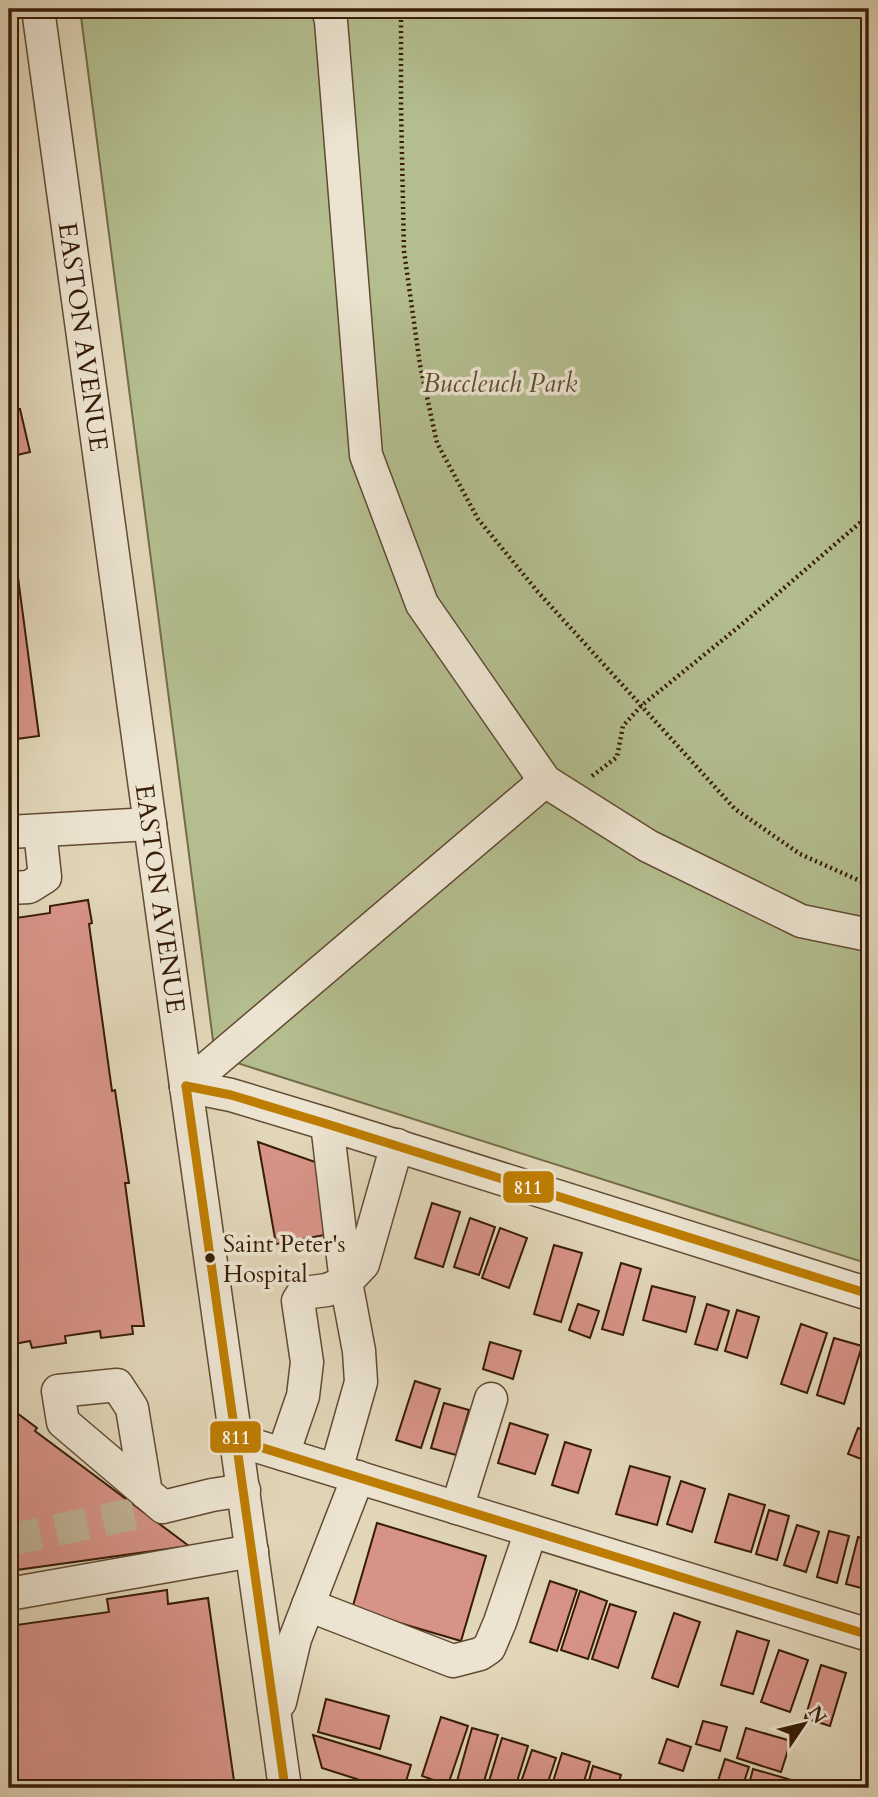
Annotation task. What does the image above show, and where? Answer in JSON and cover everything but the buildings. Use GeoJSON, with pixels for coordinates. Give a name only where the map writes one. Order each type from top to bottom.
{"type":"FeatureCollection","features":[{"type":"Feature","properties":{"kind":"street","name":"EASTON AVENUE"},"geometry":{"type":"LineString","coordinates":[[38,9],[285,1788]]}},
{"type":"Feature","properties":{"kind":"street"},"geometry":{"type":"LineString","coordinates":[[328,9],[366,455],[422,604],[545,781],[648,846],[801,921],[869,935]]}},
{"type":"Feature","properties":{"kind":"street"},"geometry":{"type":"LineString","coordinates":[[186,1086],[545,781]]}},
{"type":"Feature","properties":{"kind":"street"},"geometry":{"type":"LineString","coordinates":[[9,832],[150,824]]}},
{"type":"Feature","properties":{"kind":"street"},"geometry":{"type":"LineString","coordinates":[[9,888],[29,887],[45,877],[40,831]]}},
{"type":"Feature","properties":{"kind":"street"},"geometry":{"type":"LineString","coordinates":[[186,1086],[231,1095],[397,1145],[869,1294]]}},
{"type":"Feature","properties":{"kind":"street"},"geometry":{"type":"LineString","coordinates":[[276,1720],[295,1639],[308,1605],[347,1474],[361,1382],[327,1124]]}},
{"type":"Feature","properties":{"kind":"street"},"geometry":{"type":"LineString","coordinates":[[283,1454],[303,1396],[307,1362],[298,1301],[303,1293],[327,1290],[346,1282],[363,1264],[397,1145]]}},
{"type":"Feature","properties":{"kind":"street"},"geometry":{"type":"LineString","coordinates":[[117,1385],[132,1408],[150,1504],[104,1458],[62,1422],[58,1391],[117,1385]]}},
{"type":"Feature","properties":{"kind":"street"},"geometry":{"type":"LineString","coordinates":[[457,1508],[491,1399]]}},
{"type":"Feature","properties":{"kind":"street"},"geometry":{"type":"LineString","coordinates":[[237,1440],[869,1636]]}},
{"type":"Feature","properties":{"kind":"street"},"geometry":{"type":"LineString","coordinates":[[150,1504],[244,1490]]}},
{"type":"Feature","properties":{"kind":"street"},"geometry":{"type":"LineString","coordinates":[[308,1605],[453,1661],[480,1654],[488,1648],[500,1622],[531,1531]]}},
{"type":"Feature","properties":{"kind":"street"},"geometry":{"type":"LineString","coordinates":[[9,1594],[252,1551]]}},
{"type":"Feature","properties":{"kind":"path"},"geometry":{"type":"LineString","coordinates":[[401,9],[404,251],[419,365],[437,443],[478,519],[538,592],[735,808],[800,854],[869,885]]}},
{"type":"Feature","properties":{"kind":"path"},"geometry":{"type":"LineString","coordinates":[[581,804],[590,778],[617,757],[623,726],[641,706],[741,625],[869,515]]}},
{"type":"Feature","properties":{"kind":"green space","name":"Buccleuch Park"},"geometry":{"type":"Polygon","coordinates":[[[80,9],[869,9],[869,1264],[215,1056],[80,9]]]}},
{"type":"Feature","properties":{"kind":"tunnel"},"geometry":{"type":"LineString","coordinates":[[9,1540],[143,1512]]}},
{"type":"Feature","properties":{"kind":"transit line","name":"811"},"geometry":{"type":"LineString","coordinates":[[186,1086],[231,1095],[327,1124],[869,1294]]}},
{"type":"Feature","properties":{"kind":"transit line","name":"811"},"geometry":{"type":"LineString","coordinates":[[186,1086],[285,1788]]}},
{"type":"Feature","properties":{"kind":"transit line","name":"811"},"geometry":{"type":"LineString","coordinates":[[237,1440],[869,1635]]}},
{"type":"Feature","properties":{"kind":"place","name":"Saint Peter's Hospital"},"geometry":{"type":"Point","coordinates":[210,1258]}}]}
